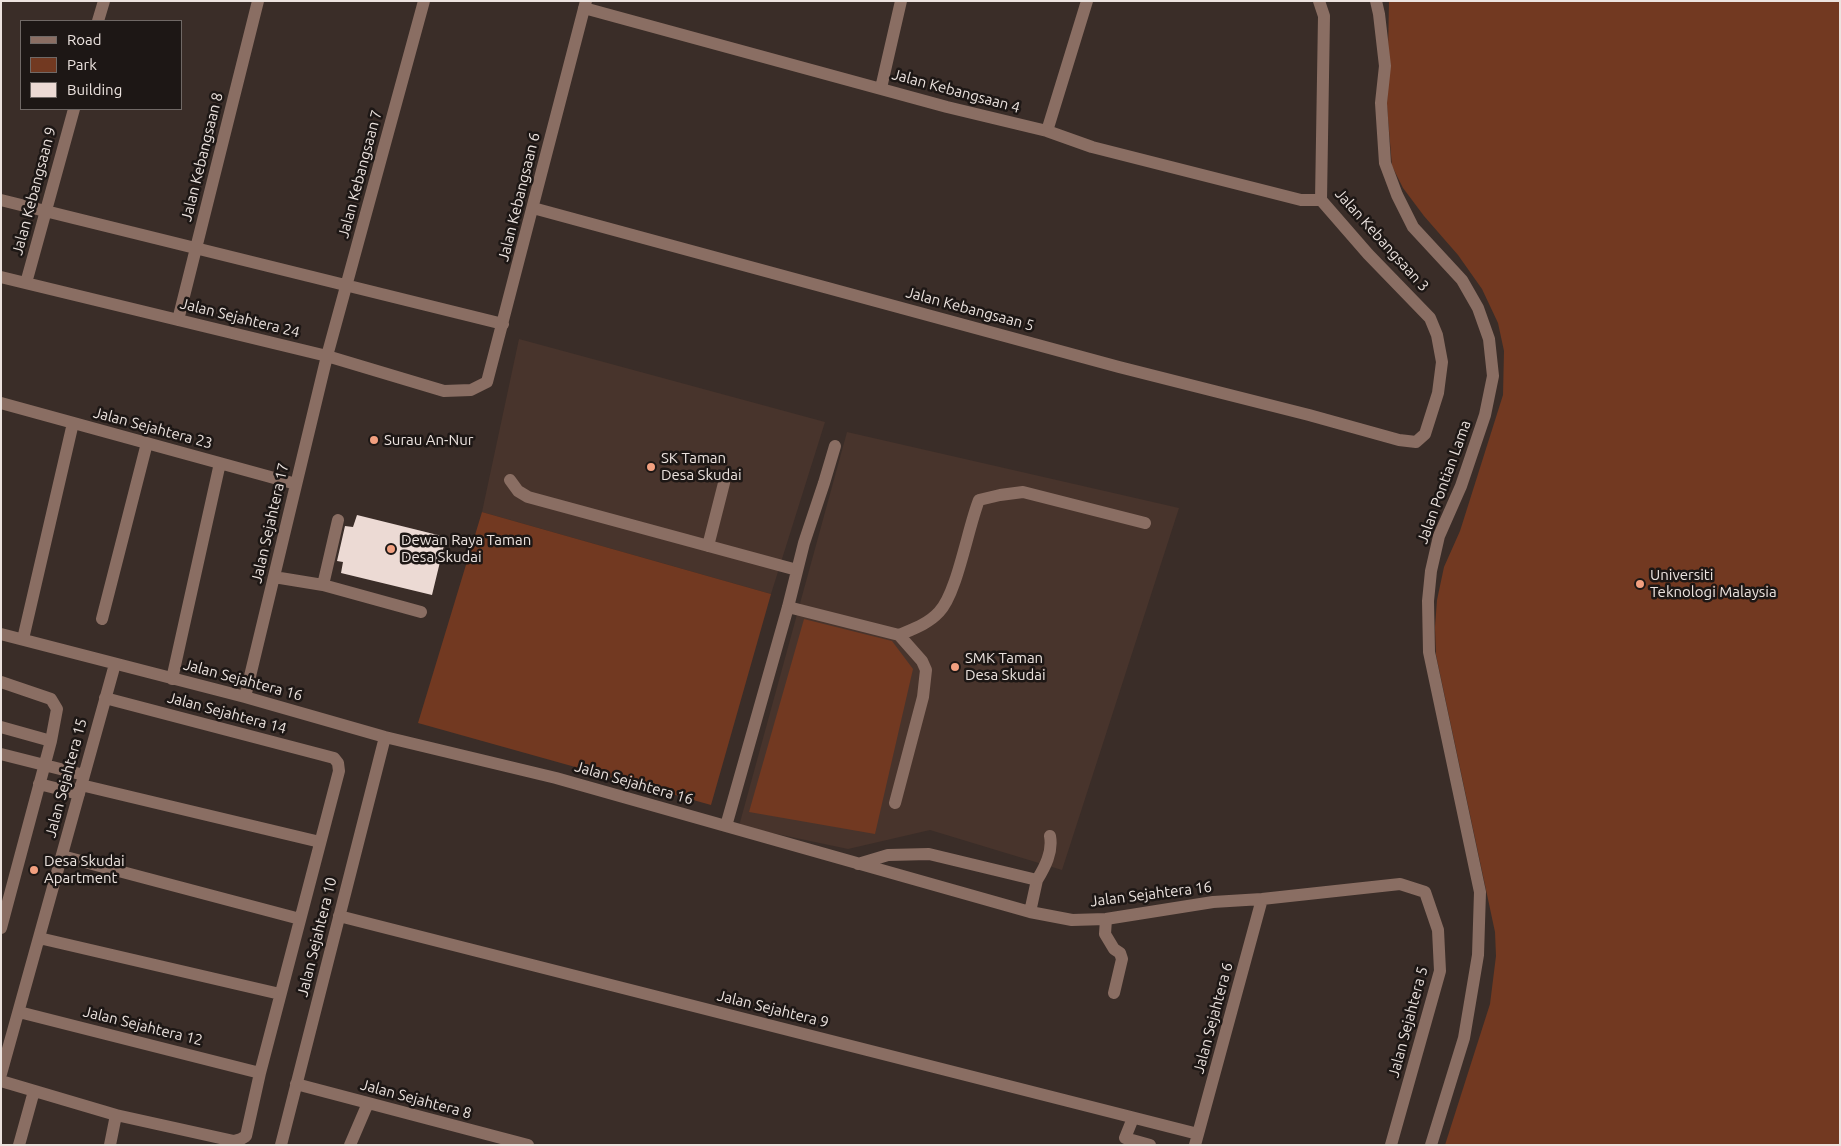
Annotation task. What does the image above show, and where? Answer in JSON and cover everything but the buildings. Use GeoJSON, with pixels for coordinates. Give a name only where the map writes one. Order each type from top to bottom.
{"type":"FeatureCollection","features":[{"type":"Feature","properties":{"kind":"street"},"geometry":{"type":"LineString","coordinates":[[98,20],[104,1]]}},
{"type":"Feature","properties":{"kind":"street","name":"Jalan Kebangsaan 8"},"geometry":{"type":"LineString","coordinates":[[178,320],[258,1]]}},
{"type":"Feature","properties":{"kind":"street","name":"Jalan Kebangsaan 7"},"geometry":{"type":"LineString","coordinates":[[326,356],[424,1]]}},
{"type":"Feature","properties":{"kind":"street"},"geometry":{"type":"LineString","coordinates":[[881,88],[902,1]]}},
{"type":"Feature","properties":{"kind":"street"},"geometry":{"type":"LineString","coordinates":[[1046,131],[1087,1]]}},
{"type":"Feature","properties":{"kind":"street","name":"Jalan Kebangsaan 3"},"geometry":{"type":"LineString","coordinates":[[1319,1],[1324,16],[1321,200],[1368,254],[1430,318],[1437,334],[1442,362],[1438,394],[1430,421],[1425,434],[1416,442],[1399,440]]}},
{"type":"Feature","properties":{"kind":"street","name":"Jalan Pontian Lama"},"geometry":{"type":"LineString","coordinates":[[1376,1],[1385,66],[1381,103],[1385,163],[1397,195],[1413,227],[1462,280],[1478,308],[1489,339],[1493,376],[1485,415],[1461,486],[1439,536],[1431,571],[1428,601],[1428,652],[1480,892],[1478,955],[1464,1038],[1431,1145]]}},
{"type":"Feature","properties":{"kind":"street","name":"Jalan Kebangsaan 4"},"geometry":{"type":"LineString","coordinates":[[585,5],[947,107],[1046,131],[1092,146],[1301,200],[1321,200]]}},
{"type":"Feature","properties":{"kind":"street","name":"Jalan Kebangsaan 6"},"geometry":{"type":"LineString","coordinates":[[471,390],[487,382],[585,5]]}},
{"type":"Feature","properties":{"kind":"street","name":"Jalan Kebangsaan 9"},"geometry":{"type":"LineString","coordinates":[[26,283],[74,110]]}},
{"type":"Feature","properties":{"kind":"street"},"geometry":{"type":"LineString","coordinates":[[1,200],[503,324]]}},
{"type":"Feature","properties":{"kind":"street","name":"Jalan Kebangsaan 5"},"geometry":{"type":"LineString","coordinates":[[533,208],[1119,367],[1399,440]]}},
{"type":"Feature","properties":{"kind":"street","name":"Jalan Sejahtera 24"},"geometry":{"type":"LineString","coordinates":[[1,277],[326,356],[444,391],[471,390]]}},
{"type":"Feature","properties":{"kind":"street","name":"Jalan Sejahtera 17"},"geometry":{"type":"LineString","coordinates":[[245,697],[326,356]]}},
{"type":"Feature","properties":{"kind":"street","name":"Jalan Sejahtera 23"},"geometry":{"type":"LineString","coordinates":[[2,404],[296,484]]}},
{"type":"Feature","properties":{"kind":"street"},"geometry":{"type":"LineString","coordinates":[[23,639],[73,423]]}},
{"type":"Feature","properties":{"kind":"street"},"geometry":{"type":"LineString","coordinates":[[102,619],[146,443]]}},
{"type":"Feature","properties":{"kind":"street"},"geometry":{"type":"LineString","coordinates":[[726,826],[788,607],[804,543],[835,446]]}},
{"type":"Feature","properties":{"kind":"street"},"geometry":{"type":"LineString","coordinates":[[172,679],[220,463]]}},
{"type":"Feature","properties":{"kind":"street"},"geometry":{"type":"LineString","coordinates":[[510,480],[518,491],[528,497],[797,570]]}},
{"type":"Feature","properties":{"kind":"street"},"geometry":{"type":"LineString","coordinates":[[708,546],[724,483]]}},
{"type":"Feature","properties":{"kind":"street"},"geometry":{"type":"LineString","coordinates":[[899,635],[928,622],[941,611],[953,588],[979,500],[1023,492],[1145,523]]}},
{"type":"Feature","properties":{"kind":"street"},"geometry":{"type":"LineString","coordinates":[[323,585],[338,520]]}},
{"type":"Feature","properties":{"kind":"street"},"geometry":{"type":"LineString","coordinates":[[274,577],[323,585],[421,612]]}},
{"type":"Feature","properties":{"kind":"street"},"geometry":{"type":"LineString","coordinates":[[788,607],[899,635],[922,661],[926,670],[923,697],[895,803]]}},
{"type":"Feature","properties":{"kind":"street","name":"Jalan Sejahtera 16"},"geometry":{"type":"LineString","coordinates":[[1,634],[245,697],[385,736],[556,778],[1030,912],[1072,920],[1106,919],[1213,902],[1262,899]]}},
{"type":"Feature","properties":{"kind":"street","name":"Jalan Sejahtera 15"},"geometry":{"type":"LineString","coordinates":[[1,1074],[115,664]]}},
{"type":"Feature","properties":{"kind":"street"},"geometry":{"type":"LineString","coordinates":[[1,682],[51,699],[57,709],[51,741],[1,928]]}},
{"type":"Feature","properties":{"kind":"street","name":"Jalan Sejahtera 14"},"geometry":{"type":"LineString","coordinates":[[106,698],[334,758],[338,763],[339,770],[320,842]]}},
{"type":"Feature","properties":{"kind":"street"},"geometry":{"type":"LineString","coordinates":[[1,727],[51,741]]}},
{"type":"Feature","properties":{"kind":"street","name":"Jalan Sejahtera 10"},"geometry":{"type":"LineString","coordinates":[[280,1145],[385,736]]}},
{"type":"Feature","properties":{"kind":"street"},"geometry":{"type":"LineString","coordinates":[[1,754],[44,765],[81,785]]}},
{"type":"Feature","properties":{"kind":"street"},"geometry":{"type":"LineString","coordinates":[[1,1081],[116,1115],[234,1141],[241,1140],[246,1136],[260,1073],[320,842],[81,785],[39,784]]}},
{"type":"Feature","properties":{"kind":"street"},"geometry":{"type":"LineString","coordinates":[[1030,912],[1036,880],[1052,848],[1050,836]]}},
{"type":"Feature","properties":{"kind":"street"},"geometry":{"type":"LineString","coordinates":[[858,864],[888,855],[929,854],[1036,880]]}},
{"type":"Feature","properties":{"kind":"street"},"geometry":{"type":"LineString","coordinates":[[62,856],[300,919]]}},
{"type":"Feature","properties":{"kind":"street","name":"Jalan Sejahtera 5"},"geometry":{"type":"LineString","coordinates":[[1262,899],[1400,884],[1424,892],[1438,930],[1440,970],[1392,1145]]}},
{"type":"Feature","properties":{"kind":"street","name":"Jalan Sejahtera 6"},"geometry":{"type":"LineString","coordinates":[[1197,1140],[1262,899]]}},
{"type":"Feature","properties":{"kind":"street","name":"Jalan Sejahtera 9"},"geometry":{"type":"LineString","coordinates":[[339,916],[1133,1118],[1197,1140]]}},
{"type":"Feature","properties":{"kind":"street"},"geometry":{"type":"LineString","coordinates":[[1106,919],[1105,934],[1114,949],[1120,953],[1122,959],[1114,993]]}},
{"type":"Feature","properties":{"kind":"street"},"geometry":{"type":"LineString","coordinates":[[39,938],[280,994]]}},
{"type":"Feature","properties":{"kind":"street","name":"Jalan Sejahtera 12"},"geometry":{"type":"LineString","coordinates":[[18,1012],[260,1073]]}},
{"type":"Feature","properties":{"kind":"street","name":"Jalan Sejahtera 8"},"geometry":{"type":"LineString","coordinates":[[296,1084],[528,1145]]}},
{"type":"Feature","properties":{"kind":"street"},"geometry":{"type":"LineString","coordinates":[[19,1145],[34,1091]]}},
{"type":"Feature","properties":{"kind":"street"},"geometry":{"type":"LineString","coordinates":[[350,1145],[368,1103]]}},
{"type":"Feature","properties":{"kind":"street"},"geometry":{"type":"LineString","coordinates":[[110,1145],[116,1115]]}},
{"type":"Feature","properties":{"kind":"street"},"geometry":{"type":"LineString","coordinates":[[1133,1118],[1126,1138],[1150,1145]]}},
{"type":"Feature","properties":{"kind":"shaded area","name":"SK Taman Desa Skudai"},"geometry":{"type":"Polygon","coordinates":[[[519,339],[825,422],[771,594],[482,512],[519,339]]]}},
{"type":"Feature","properties":{"kind":"shaded area","name":"SMK Taman Desa Skudai"},"geometry":{"type":"Polygon","coordinates":[[[847,432],[1179,508],[1062,870],[930,830],[848,849],[739,826],[847,432]]]}},
{"type":"Feature","properties":{"kind":"green space","name":"Universiti Teknologi Malaysia"},"geometry":{"type":"Polygon","coordinates":[[[1389,1],[1840,1],[1840,1145],[1445,1145],[1490,1004],[1496,956],[1495,932],[1436,655],[1435,627],[1437,600],[1444,567],[1460,531],[1503,395],[1504,351],[1498,323],[1482,289],[1458,255],[1424,216],[1403,188],[1392,166],[1387,106],[1389,1]]]}},
{"type":"Feature","properties":{"kind":"green space"},"geometry":{"type":"Polygon","coordinates":[[[482,512],[771,594],[711,805],[418,723],[482,512]]]}},
{"type":"Feature","properties":{"kind":"green space"},"geometry":{"type":"Polygon","coordinates":[[[804,619],[892,641],[913,669],[875,834],[749,812],[804,619]]]}},
{"type":"Feature","properties":{"kind":"place","name":"Surau An-Nur"},"geometry":{"type":"Point","coordinates":[374,440]}},
{"type":"Feature","properties":{"kind":"place","name":"SK Taman Desa Skudai"},"geometry":{"type":"Point","coordinates":[651,467]}},
{"type":"Feature","properties":{"kind":"place","name":"Dewan Raya Taman Desa Skudai"},"geometry":{"type":"Point","coordinates":[391,549]}},
{"type":"Feature","properties":{"kind":"place","name":"Universiti Teknologi Malaysia"},"geometry":{"type":"Point","coordinates":[1640,584]}},
{"type":"Feature","properties":{"kind":"place","name":"SMK Taman Desa Skudai"},"geometry":{"type":"Point","coordinates":[955,667]}},
{"type":"Feature","properties":{"kind":"place","name":"Desa Skudai Apartment"},"geometry":{"type":"Point","coordinates":[34,870]}}]}
